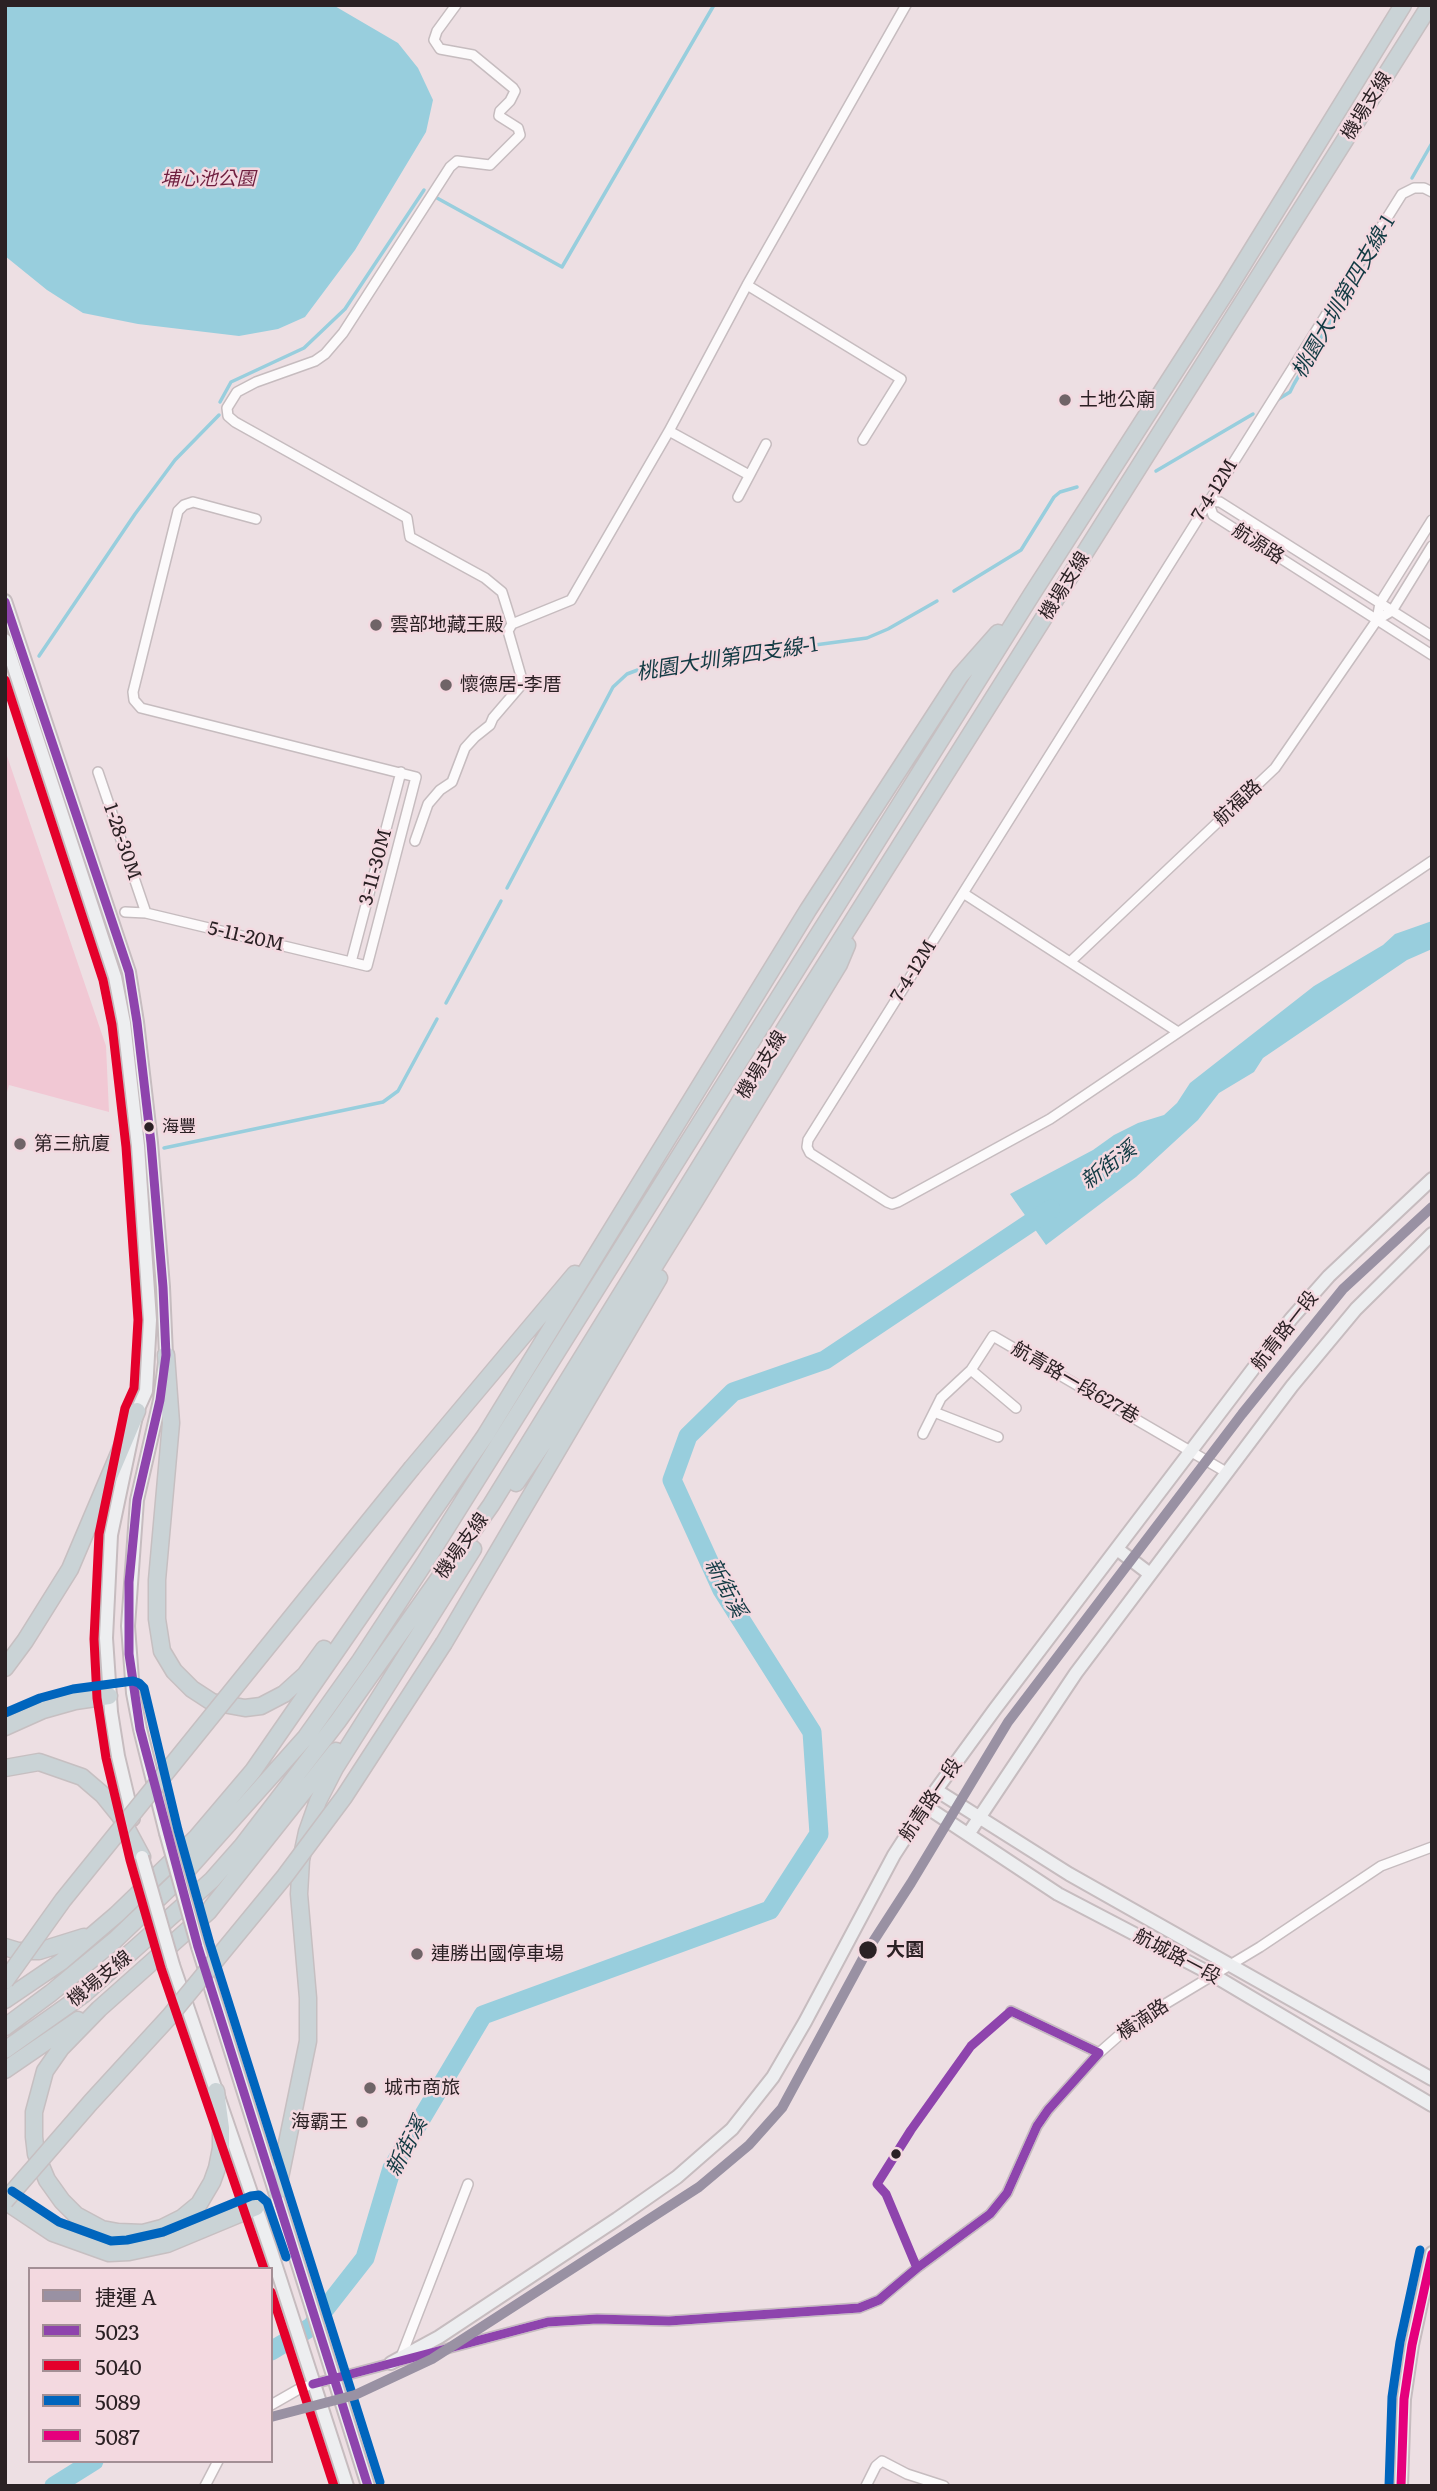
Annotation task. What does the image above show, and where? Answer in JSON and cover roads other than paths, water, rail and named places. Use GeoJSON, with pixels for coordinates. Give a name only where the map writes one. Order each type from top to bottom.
{"type":"FeatureCollection","features":[{"type":"Feature","properties":{"kind":"highway","name":"機場支線"},"geometry":{"type":"LineString","coordinates":[[5,2027],[115,1940],[181,1877],[306,1737],[360,1661],[425,1562],[1032,594],[1226,292],[1403,5]]}},
{"type":"Feature","properties":{"kind":"highway","name":"機場支線"},"geometry":{"type":"LineString","coordinates":[[5,2050],[84,1994],[212,1880],[242,1846],[338,1721],[491,1505],[862,907],[1430,5]]}},
{"type":"Feature","properties":{"kind":"highway"},"geometry":{"type":"LineString","coordinates":[[5,2000],[61,1962],[101,1928],[197,1837],[253,1771],[485,1436],[808,910],[960,676],[1032,594]]}},
{"type":"Feature","properties":{"kind":"highway"},"geometry":{"type":"LineString","coordinates":[[278,2195],[308,2041],[309,2011],[299,1894],[305,1841],[324,1790],[382,1691],[566,1408],[805,1020],[839,964],[862,907]]}},
{"type":"Feature","properties":{"kind":"highway"},"geometry":{"type":"LineString","coordinates":[[256,2207],[167,2244],[109,2253],[53,2233],[5,2201],[169,2017],[285,1876],[344,1797],[444,1643],[764,1101],[805,1020]]}},
{"type":"Feature","properties":{"kind":"highway"},"geometry":{"type":"LineString","coordinates":[[5,1981],[62,1900],[412,1468],[580,1268],[599,1250]]}},
{"type":"Feature","properties":{"kind":"highway"},"geometry":{"type":"LineString","coordinates":[[166,1355],[172,1423],[157,1580],[157,1619],[162,1651],[174,1671],[192,1689],[212,1702],[245,1708],[261,1706],[284,1694],[305,1675],[383,1567],[414,1535]]}},
{"type":"Feature","properties":{"kind":"highway"},"geometry":{"type":"LineString","coordinates":[[5,1668],[25,1641],[69,1569],[137,1411]]}},
{"type":"Feature","properties":{"kind":"highway"},"geometry":{"type":"LineString","coordinates":[[216,2091],[221,2128],[217,2168],[199,2204],[182,2218],[162,2228],[143,2233],[102,2229],[76,2216],[47,2180],[36,2154],[34,2112],[45,2071],[61,2048],[122,1988],[208,1912],[382,1691]]}},
{"type":"Feature","properties":{"kind":"highway"},"geometry":{"type":"LineString","coordinates":[[5,1727],[43,1710],[75,1701],[109,1696]]}},
{"type":"Feature","properties":{"kind":"highway"},"geometry":{"type":"LineString","coordinates":[[5,1768],[39,1762],[82,1777],[103,1795],[120,1816],[142,1857]]}},
{"type":"Feature","properties":{"kind":"highway"},"geometry":{"type":"LineString","coordinates":[[5,1947],[18,1951],[39,1951],[76,1941],[101,1928]]}},
{"type":"Feature","properties":{"kind":"highway"},"geometry":{"type":"LineString","coordinates":[[5,2070],[122,1988]]}},
{"type":"Feature","properties":{"kind":"main road"},"geometry":{"type":"LineString","coordinates":[[5,601],[130,972],[149,1127],[166,1355],[160,1400],[137,1500],[128,1626],[133,1693],[166,1833],[198,1947],[368,2486]]}},
{"type":"Feature","properties":{"kind":"main road"},"geometry":{"type":"LineString","coordinates":[[5,640],[115,977],[124,1023],[138,1146],[150,1320],[146,1391],[137,1411],[111,1535],[106,1626],[109,1696],[118,1756],[142,1857],[173,1965],[347,2486]]}},
{"type":"Feature","properties":{"kind":"main road","name":"航青路一段"},"geometry":{"type":"LineString","coordinates":[[396,2361],[439,2337],[617,2218],[677,2176],[732,2129],[773,2077],[894,1855],[936,1790],[1292,1319],[1329,1276],[1432,1179]]}},
{"type":"Feature","properties":{"kind":"main road","name":"航青路一段"},"geometry":{"type":"LineString","coordinates":[[969,1833],[1076,1673],[1292,1386],[1356,1309],[1432,1234]]}},
{"type":"Feature","properties":{"kind":"main road"},"geometry":{"type":"LineString","coordinates":[[1117,1549],[1150,1574]]}},
{"type":"Feature","properties":{"kind":"main road"},"geometry":{"type":"LineString","coordinates":[[109,1696],[133,1693]]}},
{"type":"Feature","properties":{"kind":"main road","name":"航城路一段"},"geometry":{"type":"LineString","coordinates":[[936,1790],[1069,1874],[1432,2079]]}},
{"type":"Feature","properties":{"kind":"main road","name":"航城路一段"},"geometry":{"type":"LineString","coordinates":[[925,1806],[1058,1894],[1213,1975],[1432,2105]]}},
{"type":"Feature","properties":{"kind":"main road"},"geometry":{"type":"LineString","coordinates":[[256,2207],[278,2195]]}},
{"type":"Feature","properties":{"kind":"main road"},"geometry":{"type":"LineString","coordinates":[[1401,2486],[1404,2399],[1412,2345],[1432,2253]]}},
{"type":"Feature","properties":{"kind":"street"},"geometry":{"type":"LineString","coordinates":[[456,5],[437,31],[434,40],[440,49],[473,55],[513,88],[515,91],[510,101],[500,111],[499,116],[517,128],[520,135],[490,165],[457,161],[450,167],[343,333],[325,354],[316,361],[256,382],[237,392],[227,408],[228,416],[235,422],[407,518],[410,537],[485,578],[502,592],[512,624]]}},
{"type":"Feature","properties":{"kind":"street"},"geometry":{"type":"LineString","coordinates":[[415,841],[428,804],[440,790],[452,782],[465,748],[491,725],[492,718],[523,683],[508,631],[512,624],[570,600],[669,431],[747,285],[906,5]]}},
{"type":"Feature","properties":{"kind":"street","name":"7-4-12M"},"geometry":{"type":"LineString","coordinates":[[1432,192],[1424,188],[1414,188],[1402,194],[808,1140],[807,1147],[810,1153],[892,1204],[1050,1119],[1432,861]]}},
{"type":"Feature","properties":{"kind":"street"},"geometry":{"type":"LineString","coordinates":[[747,285],[901,379],[863,440]]}},
{"type":"Feature","properties":{"kind":"street"},"geometry":{"type":"LineString","coordinates":[[669,431],[749,475]]}},
{"type":"Feature","properties":{"kind":"street"},"geometry":{"type":"LineString","coordinates":[[738,497],[766,444]]}},
{"type":"Feature","properties":{"kind":"street","name":"航源路"},"geometry":{"type":"LineString","coordinates":[[1432,636],[1220,502],[1208,500],[1213,515],[1432,655]]}},
{"type":"Feature","properties":{"kind":"street"},"geometry":{"type":"LineString","coordinates":[[256,519],[193,502],[178,511],[133,692],[134,700],[141,708],[401,772]]}},
{"type":"Feature","properties":{"kind":"street","name":"航福路"},"geometry":{"type":"LineString","coordinates":[[1377,620],[1380,603],[1432,520]]}},
{"type":"Feature","properties":{"kind":"street","name":"航福路"},"geometry":{"type":"LineString","coordinates":[[1070,962],[1275,768],[1377,620],[1392,611],[1432,545]]}},
{"type":"Feature","properties":{"kind":"street","name":"1-28-30M"},"geometry":{"type":"LineString","coordinates":[[98,772],[146,913]]}},
{"type":"Feature","properties":{"kind":"street","name":"3-11-30M"},"geometry":{"type":"LineString","coordinates":[[351,962],[401,772],[416,776],[367,966]]}},
{"type":"Feature","properties":{"kind":"street"},"geometry":{"type":"LineString","coordinates":[[963,893],[1178,1031]]}},
{"type":"Feature","properties":{"kind":"street","name":"5-11-20M"},"geometry":{"type":"LineString","coordinates":[[125,912],[146,913],[367,966]]}},
{"type":"Feature","properties":{"kind":"street","name":"航青路一段627巷"},"geometry":{"type":"LineString","coordinates":[[923,1434],[941,1398],[971,1370],[993,1336],[1226,1472]]}},
{"type":"Feature","properties":{"kind":"street"},"geometry":{"type":"LineString","coordinates":[[971,1370],[1016,1408]]}},
{"type":"Feature","properties":{"kind":"street"},"geometry":{"type":"LineString","coordinates":[[934,1412],[998,1437]]}},
{"type":"Feature","properties":{"kind":"street","name":"橫湳路"},"geometry":{"type":"LineString","coordinates":[[273,2403],[313,2384],[548,2322],[597,2319],[669,2321],[859,2308],[879,2300],[990,2214],[1007,2193],[1037,2126],[1048,2110],[1099,2053],[1132,2024],[1296,1924],[1381,1866],[1432,1847]]}},
{"type":"Feature","properties":{"kind":"street"},"geometry":{"type":"LineString","coordinates":[[1010,2011],[1099,2053]]}},
{"type":"Feature","properties":{"kind":"street"},"geometry":{"type":"LineString","coordinates":[[396,2361],[468,2184]]}},
{"type":"Feature","properties":{"kind":"street"},"geometry":{"type":"LineString","coordinates":[[866,2486],[876,2466],[882,2461],[907,2474],[944,2486]]}},
{"type":"Feature","properties":{"kind":"street"},"geometry":{"type":"LineString","coordinates":[[205,2486],[217,2463]]}},
{"type":"Feature","properties":{"kind":"water","name":"埔心池公園"},"geometry":{"type":"Polygon","coordinates":[[[5,5],[333,5],[398,43],[418,68],[433,100],[426,132],[355,250],[305,317],[278,329],[239,336],[138,324],[83,313],[47,290],[5,256],[5,5]]]}},
{"type":"Feature","properties":{"kind":"water"},"geometry":{"type":"Polygon","coordinates":[[[1432,921],[1432,949],[1407,960],[1263,1058],[1254,1072],[1219,1093],[1198,1120],[1136,1177],[1046,1245],[1010,1194],[1093,1150],[1114,1135],[1138,1123],[1164,1115],[1177,1103],[1190,1083],[1314,986],[1383,945],[1395,934],[1432,921]]]}},
{"type":"Feature","properties":{"kind":"waterway"},"geometry":{"type":"LineString","coordinates":[[437,198],[562,267],[714,5]]}},
{"type":"Feature","properties":{"kind":"waterway","name":"桃園大圳第四支線-1"},"geometry":{"type":"LineString","coordinates":[[1412,178],[1432,143]]}},
{"type":"Feature","properties":{"kind":"waterway"},"geometry":{"type":"LineString","coordinates":[[220,402],[231,382],[304,348],[345,309],[424,190]]}},
{"type":"Feature","properties":{"kind":"waterway","name":"桃園大圳第四支線-1"},"geometry":{"type":"LineString","coordinates":[[1277,400],[1290,392],[1370,253]]}},
{"type":"Feature","properties":{"kind":"waterway","name":"桃園大圳第四支線-1"},"geometry":{"type":"LineString","coordinates":[[1156,471],[1253,414]]}},
{"type":"Feature","properties":{"kind":"waterway"},"geometry":{"type":"LineString","coordinates":[[39,656],[175,460],[219,415]]}},
{"type":"Feature","properties":{"kind":"waterway","name":"桃園大圳第四支線-1"},"geometry":{"type":"LineString","coordinates":[[954,591],[1021,550],[1054,497],[1060,492],[1077,487]]}},
{"type":"Feature","properties":{"kind":"waterway","name":"桃園大圳第四支線-1"},"geometry":{"type":"LineString","coordinates":[[507,888],[613,687],[627,674],[643,668],[867,638],[937,601]]}},
{"type":"Feature","properties":{"kind":"waterway","name":"桃園大圳第四支線-1"},"geometry":{"type":"LineString","coordinates":[[446,1003],[501,901]]}},
{"type":"Feature","properties":{"kind":"waterway","name":"桃園大圳第四支線-1"},"geometry":{"type":"LineString","coordinates":[[164,1148],[383,1102],[398,1091],[437,1019]]}},
{"type":"Feature","properties":{"kind":"waterway","name":"新街溪"},"geometry":{"type":"LineString","coordinates":[[273,2350],[311,2327],[365,2258],[392,2168],[483,2015],[770,1910],[819,1834],[812,1732],[722,1590],[672,1480],[688,1436],[733,1392],[825,1360],[1051,1209]]}},
{"type":"Feature","properties":{"kind":"waterway","name":"新街溪"},"geometry":{"type":"LineString","coordinates":[[54,2486],[91,2463]]}},
{"type":"Feature","properties":{"kind":"metro line","name":"A"},"geometry":{"type":"LineString","coordinates":[[273,2416],[355,2395],[432,2359],[699,2187],[749,2145],[782,2108],[867,1951],[1008,1722],[1242,1414],[1343,1289],[1432,1207]]}},
{"type":"Feature","properties":{"kind":"place","name":"土地公廟"},"geometry":{"type":"Point","coordinates":[1065,400]}},
{"type":"Feature","properties":{"kind":"place","name":"雲部地藏王殿"},"geometry":{"type":"Point","coordinates":[376,625]}},
{"type":"Feature","properties":{"kind":"place","name":"懷德居-李厝"},"geometry":{"type":"Point","coordinates":[446,685]}},
{"type":"Feature","properties":{"kind":"place","name":"海豐"},"geometry":{"type":"Point","coordinates":[149,1127]}},
{"type":"Feature","properties":{"kind":"place","name":"第三航廈"},"geometry":{"type":"Point","coordinates":[20,1144]}},
{"type":"Feature","properties":{"kind":"place","name":"大園"},"geometry":{"type":"Point","coordinates":[868,1950]}},
{"type":"Feature","properties":{"kind":"place","name":"連勝出國停車場"},"geometry":{"type":"Point","coordinates":[417,1954]}},
{"type":"Feature","properties":{"kind":"place","name":"城市商旅"},"geometry":{"type":"Point","coordinates":[370,2088]}},
{"type":"Feature","properties":{"kind":"place","name":"海霸王"},"geometry":{"type":"Point","coordinates":[362,2122]}}]}
